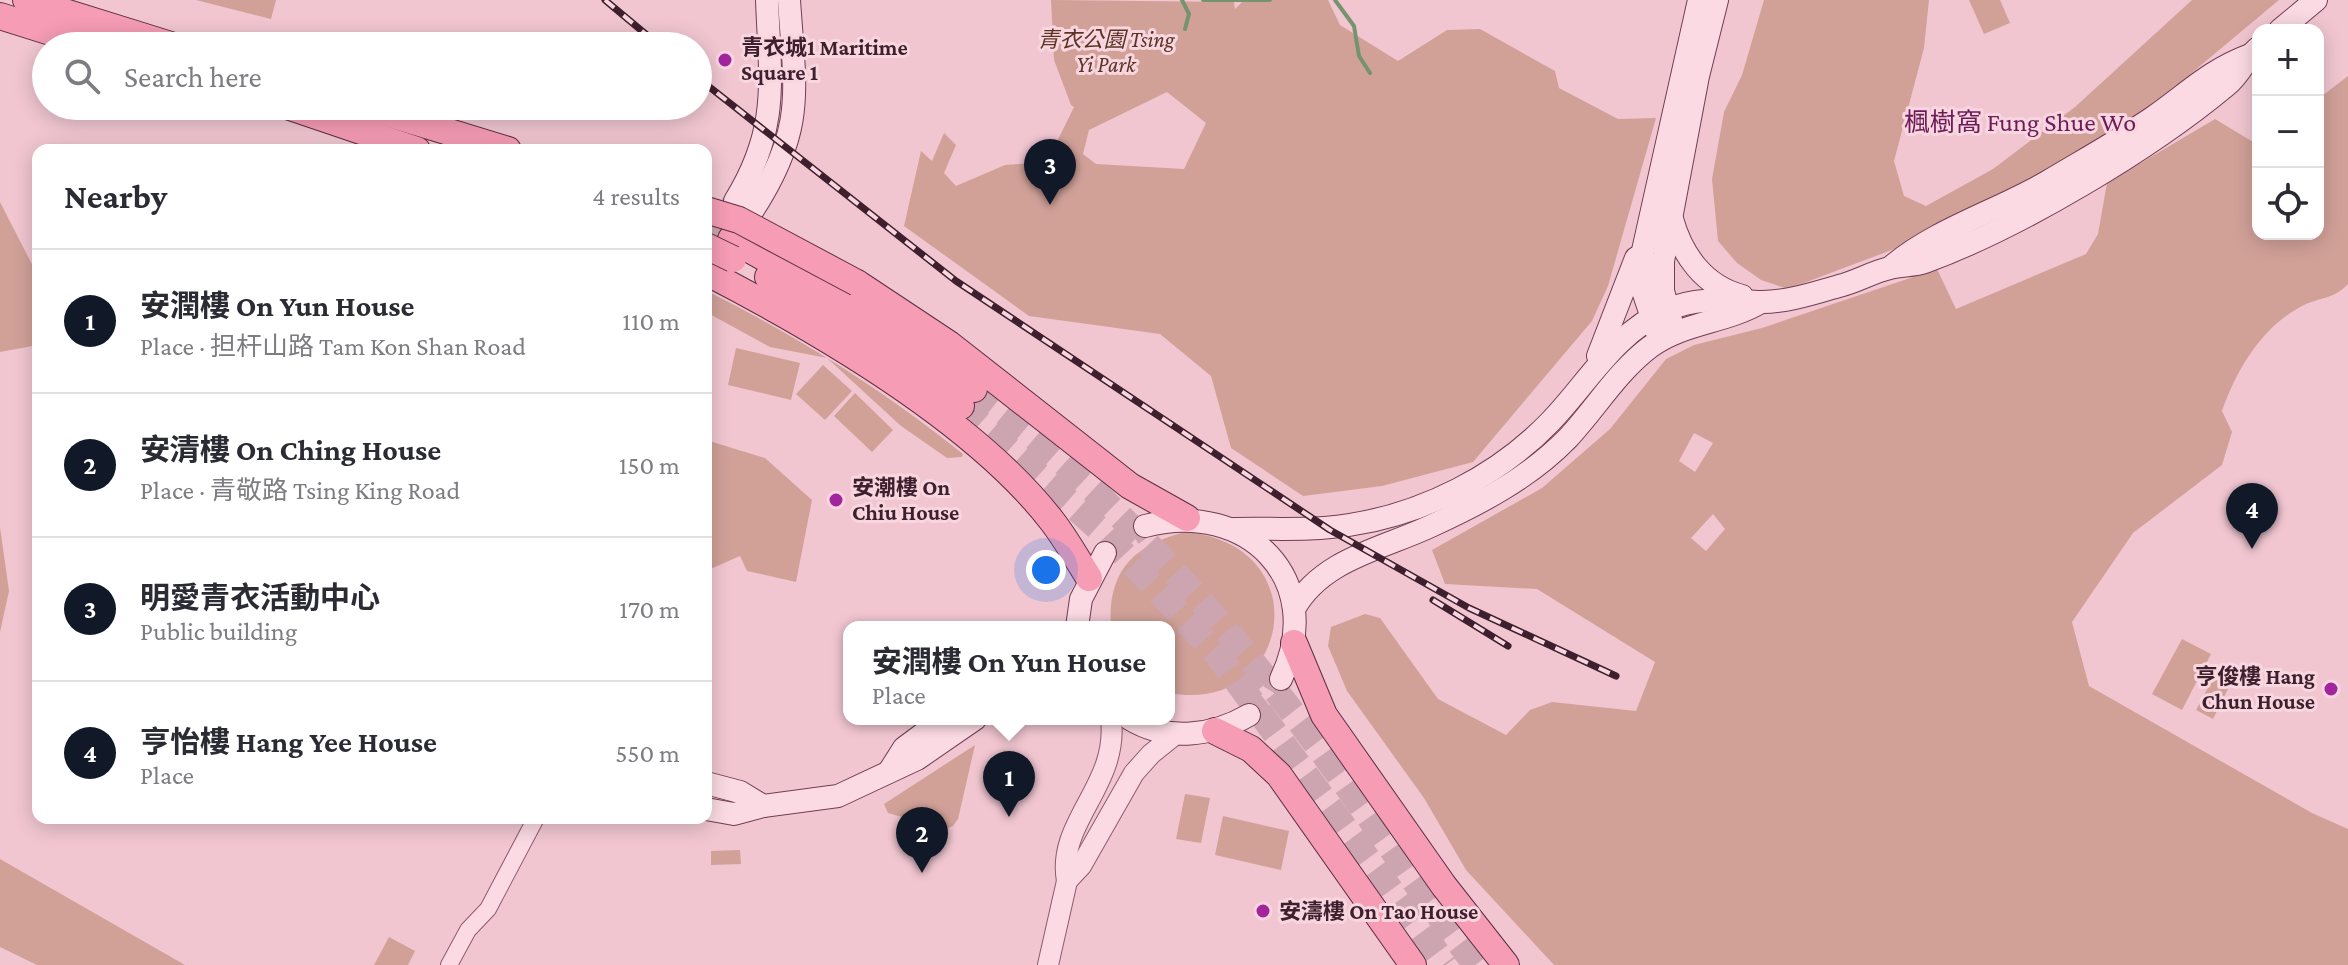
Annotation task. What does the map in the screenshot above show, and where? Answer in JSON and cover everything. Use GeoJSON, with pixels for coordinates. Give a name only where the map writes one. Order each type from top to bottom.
{"type":"FeatureCollection","features":[{"type":"Feature","properties":{"kind":"main road"},"geometry":{"type":"LineString","coordinates":[[26,0],[129,32]]}},
{"type":"Feature","properties":{"kind":"main road"},"geometry":{"type":"LineString","coordinates":[[767,0],[772,81],[768,123],[744,206],[773,175],[791,130],[797,82],[789,3]]}},
{"type":"Feature","properties":{"kind":"main road"},"geometry":{"type":"LineString","coordinates":[[1668,336],[1640,275],[1648,226],[1699,0]]}},
{"type":"Feature","properties":{"kind":"main road"},"geometry":{"type":"LineString","coordinates":[[1658,315],[1671,214],[1717,0]]}},
{"type":"Feature","properties":{"kind":"main road"},"geometry":{"type":"LineString","coordinates":[[2287,24],[2316,0]]}},
{"type":"Feature","properties":{"kind":"main road"},"geometry":{"type":"LineString","coordinates":[[769,41],[789,3]]}},
{"type":"Feature","properties":{"kind":"main road"},"geometry":{"type":"LineString","coordinates":[[0,16],[51,32]]}},
{"type":"Feature","properties":{"kind":"main road"},"geometry":{"type":"LineString","coordinates":[[1294,609],[1305,589],[1331,568],[1475,505],[1522,477],[1568,438],[1638,357],[1668,336],[1739,315],[1761,302],[1839,286],[1890,268],[1911,250],[1995,211],[2096,153],[2149,120],[2216,68],[2252,53]]}},
{"type":"Feature","properties":{"kind":"main road"},"geometry":{"type":"LineString","coordinates":[[328,120],[399,144]]}},
{"type":"Feature","properties":{"kind":"main road"},"geometry":{"type":"LineString","coordinates":[[410,120],[488,144]]}},
{"type":"Feature","properties":{"kind":"main road"},"geometry":{"type":"LineString","coordinates":[[712,212],[739,220],[857,283],[949,344],[1130,486],[1187,518],[1234,529],[1348,525],[1423,505],[1481,477],[1517,452],[1550,421],[1590,371],[1625,337],[1658,315],[1707,300],[1735,298],[1761,302]]}},
{"type":"Feature","properties":{"kind":"main road"},"geometry":{"type":"LineString","coordinates":[[1671,214],[1687,257],[1703,275],[1732,293],[1761,302]]}},
{"type":"Feature","properties":{"kind":"main road"},"geometry":{"type":"LineString","coordinates":[[1590,371],[1616,313],[1648,226]]}},
{"type":"Feature","properties":{"kind":"main road"},"geometry":{"type":"LineString","coordinates":[[712,230],[842,299],[968,398],[834,316],[712,249]]}},
{"type":"Feature","properties":{"kind":"main road"},"geometry":{"type":"LineString","coordinates":[[712,275],[834,343],[933,412],[982,452],[1052,521],[1089,578]]}},
{"type":"Feature","properties":{"kind":"main road"},"geometry":{"type":"LineString","coordinates":[[1145,526],[1187,518]]}},
{"type":"Feature","properties":{"kind":"main road"},"geometry":{"type":"LineString","coordinates":[[1234,529],[1271,559],[1288,584],[1294,609],[1294,643],[1281,679]]}},
{"type":"Feature","properties":{"kind":"main road"},"geometry":{"type":"LineString","coordinates":[[1076,621],[1089,578],[1105,553]]}},
{"type":"Feature","properties":{"kind":"main road"},"geometry":{"type":"LineString","coordinates":[[1294,643],[1324,715],[1444,886],[1506,965]]}},
{"type":"Feature","properties":{"kind":"main road"},"geometry":{"type":"LineString","coordinates":[[1144,725],[1176,734],[1215,731],[1249,715]]}},
{"type":"Feature","properties":{"kind":"main road"},"geometry":{"type":"LineString","coordinates":[[890,770],[904,748],[935,725]]}},
{"type":"Feature","properties":{"kind":"main road"},"geometry":{"type":"LineString","coordinates":[[712,810],[734,814],[763,806],[838,796],[917,759],[966,725]]}},
{"type":"Feature","properties":{"kind":"main road"},"geometry":{"type":"LineString","coordinates":[[1215,731],[1251,749],[1279,775],[1413,965]]}},
{"type":"Feature","properties":{"kind":"main road"},"geometry":{"type":"LineString","coordinates":[[712,785],[740,792],[763,806]]}},
{"type":"Feature","properties":{"kind":"street"},"geometry":{"type":"LineString","coordinates":[[1048,965],[1067,881],[1063,858],[1109,765],[1111,725]]}},
{"type":"Feature","properties":{"kind":"street"},"geometry":{"type":"LineString","coordinates":[[1067,881],[1081,866],[1134,773],[1176,734]]}},
{"type":"Feature","properties":{"kind":"street"},"geometry":{"type":"LineString","coordinates":[[449,965],[468,930],[488,909],[533,824]]}},
{"type":"Feature","properties":{"kind":"green space"},"geometry":{"type":"Polygon","coordinates":[[[196,0],[276,0],[271,19],[196,0]]]}},
{"type":"Feature","properties":{"kind":"green space","name":"青衣公園 Tsing Yi Park"},"geometry":{"type":"Polygon","coordinates":[[[1051,0],[1234,2],[1235,9],[1244,0],[1328,0],[1340,25],[1398,61],[1447,30],[1480,29],[1555,71],[1559,88],[1618,119],[1656,118],[1608,286],[1592,321],[1473,462],[1382,486],[1303,496],[1231,448],[1211,376],[1160,334],[1029,316],[904,226],[921,151],[932,161],[944,133],[956,145],[944,173],[956,186],[1005,165],[1047,162],[1074,107],[1054,60],[1051,0]],[[1167,92],[1089,130],[1083,154],[1096,164],[1184,169],[1206,123],[1167,92]]]}},
{"type":"Feature","properties":{"kind":"green space"},"geometry":{"type":"Polygon","coordinates":[[[1764,0],[1929,0],[1924,48],[1894,161],[1904,196],[1926,206],[1993,169],[2075,107],[2192,0],[2279,0],[2133,122],[1958,225],[1788,289],[1761,280],[1737,263],[1718,241],[1712,179],[1724,112],[1742,75],[1764,0]]]}},
{"type":"Feature","properties":{"kind":"green space"},"geometry":{"type":"Polygon","coordinates":[[[1969,0],[2000,0],[2010,23],[1984,34],[1969,0]]]}},
{"type":"Feature","properties":{"kind":"green space"},"geometry":{"type":"Polygon","coordinates":[[[2348,76],[2348,284],[2332,295],[2289,314],[2253,350],[2235,380],[2222,411],[2232,432],[2222,465],[2133,533],[2072,622],[2089,686],[2312,813],[2348,829],[2348,965],[1554,965],[1466,870],[1424,798],[1347,691],[1328,646],[1331,627],[1365,614],[1380,618],[1438,699],[1506,735],[1530,710],[1552,702],[1636,711],[1655,662],[1537,589],[1445,584],[1432,550],[1542,488],[1610,429],[1666,359],[1694,345],[1762,328],[1937,269],[1956,309],[2086,254],[2098,234],[2107,183],[2215,119],[2252,141],[2252,240],[2324,240],[2324,94],[2348,76]],[[1694,433],[1679,461],[1695,472],[1713,443],[1694,433]],[[1713,514],[1691,538],[1706,551],[1725,529],[1713,514]]]}},
{"type":"Feature","properties":{"kind":"green space"},"geometry":{"type":"Polygon","coordinates":[[[0,202],[32,264],[32,346],[0,352],[0,202]]]}},
{"type":"Feature","properties":{"kind":"green space"},"geometry":{"type":"Polygon","coordinates":[[[712,294],[827,358],[770,347],[712,315],[712,294]]]}},
{"type":"Feature","properties":{"kind":"green space"},"geometry":{"type":"Polygon","coordinates":[[[736,348],[800,363],[791,400],[728,385],[736,348]]]}},
{"type":"Feature","properties":{"kind":"green space"},"geometry":{"type":"Polygon","coordinates":[[[827,358],[903,409],[963,454],[962,457],[947,458],[901,426],[827,358]]]}},
{"type":"Feature","properties":{"kind":"green space"},"geometry":{"type":"Polygon","coordinates":[[[823,365],[852,391],[825,420],[796,394],[823,365]]]}},
{"type":"Feature","properties":{"kind":"green space"},"geometry":{"type":"Polygon","coordinates":[[[855,393],[893,430],[872,452],[834,416],[855,393]]]}},
{"type":"Feature","properties":{"kind":"green space"},"geometry":{"type":"Polygon","coordinates":[[[712,442],[765,458],[812,500],[796,582],[747,571],[740,556],[712,568],[712,442]]]}},
{"type":"Feature","properties":{"kind":"green space"},"geometry":{"type":"Polygon","coordinates":[[[0,527],[9,591],[0,632],[0,527]]]}},
{"type":"Feature","properties":{"kind":"green space"},"geometry":{"type":"Polygon","coordinates":[[[1185,532],[1228,543],[1257,565],[1272,594],[1274,626],[1264,655],[1242,679],[1211,693],[1175,693],[1175,621],[1111,621],[1114,591],[1127,564],[1138,553],[1185,532]]]}},
{"type":"Feature","properties":{"kind":"green space"},"geometry":{"type":"Polygon","coordinates":[[[2182,639],[2211,654],[2182,710],[2152,694],[2182,639]]]}},
{"type":"Feature","properties":{"kind":"green space"},"geometry":{"type":"Polygon","coordinates":[[[2213,678],[2229,687],[2213,719],[2196,710],[2213,678]]]}},
{"type":"Feature","properties":{"kind":"green space"},"geometry":{"type":"Polygon","coordinates":[[[975,745],[958,819],[953,826],[945,829],[888,813],[884,804],[975,745]]]}},
{"type":"Feature","properties":{"kind":"green space"},"geometry":{"type":"Polygon","coordinates":[[[1185,794],[1210,798],[1201,843],[1176,839],[1185,794]]]}},
{"type":"Feature","properties":{"kind":"green space"},"geometry":{"type":"Polygon","coordinates":[[[1223,816],[1289,831],[1281,870],[1215,855],[1223,816]]]}},
{"type":"Feature","properties":{"kind":"green space"},"geometry":{"type":"Polygon","coordinates":[[[740,850],[741,864],[711,865],[711,851],[740,850]]]}},
{"type":"Feature","properties":{"kind":"green space"},"geometry":{"type":"Polygon","coordinates":[[[0,859],[185,965],[37,965],[0,947],[0,859]]]}},
{"type":"Feature","properties":{"kind":"green space"},"geometry":{"type":"Polygon","coordinates":[[[389,937],[415,951],[408,965],[374,965],[389,937]]]}},
{"type":"Feature","properties":{"kind":"waterway"},"geometry":{"type":"LineString","coordinates":[[1182,0],[1189,14],[1185,29]]}},
{"type":"Feature","properties":{"kind":"waterway"},"geometry":{"type":"LineString","coordinates":[[1203,0],[1270,0]]}},
{"type":"Feature","properties":{"kind":"waterway"},"geometry":{"type":"LineString","coordinates":[[1335,0],[1354,26],[1359,56],[1370,73]]}},
{"type":"Feature","properties":{"kind":"tunnel"},"geometry":{"type":"LineString","coordinates":[[712,228],[734,202]]}},
{"type":"Feature","properties":{"kind":"tunnel"},"geometry":{"type":"LineString","coordinates":[[974,389],[1100,497],[1216,618],[1310,736],[1476,965]]}},
{"type":"Feature","properties":{"kind":"tunnel"},"geometry":{"type":"LineString","coordinates":[[961,406],[1105,534],[1216,653],[1446,965]]}},
{"type":"Feature","properties":{"kind":"tunnel"},"geometry":{"type":"LineString","coordinates":[[1105,553],[1145,526]]}},
{"type":"Feature","properties":{"kind":"tunnel"},"geometry":{"type":"LineString","coordinates":[[1249,715],[1268,699],[1281,679]]}},
{"type":"Feature","properties":{"kind":"railway"},"geometry":{"type":"LineString","coordinates":[[605,0],[643,32]]}},
{"type":"Feature","properties":{"kind":"railway"},"geometry":{"type":"LineString","coordinates":[[712,89],[956,281],[1330,530],[1469,608],[1616,676]]}},
{"type":"Feature","properties":{"kind":"railway"},"geometry":{"type":"LineString","coordinates":[[1433,600],[1508,646]]}},
{"type":"Feature","properties":{"kind":"place","name":"青衣城1 Maritime Square 1"},"geometry":{"type":"Point","coordinates":[725,60]}},
{"type":"Feature","properties":{"kind":"place","name":"明愛青衣活動中心"},"geometry":{"type":"Point","coordinates":[1050,205]}},
{"type":"Feature","properties":{"kind":"place","name":"安潮樓 On Chiu House"},"geometry":{"type":"Point","coordinates":[836,500]}},
{"type":"Feature","properties":{"kind":"place","name":"亨怡樓 Hang Yee House"},"geometry":{"type":"Point","coordinates":[2252,549]}},
{"type":"Feature","properties":{"kind":"place","name":"亨俊樓 Hang Chun House"},"geometry":{"type":"Point","coordinates":[2331,689]}},
{"type":"Feature","properties":{"kind":"place","name":"安潤樓 On Yun House"},"geometry":{"type":"Point","coordinates":[1009,817]}},
{"type":"Feature","properties":{"kind":"place","name":"安清樓 On Ching House"},"geometry":{"type":"Point","coordinates":[922,873]}},
{"type":"Feature","properties":{"kind":"place","name":"安濤樓 On Tao House"},"geometry":{"type":"Point","coordinates":[1263,911]}},
{"type":"Feature","properties":{"kind":"district","name":"楓樹窩 Fung Shue Wo"},"geometry":{"type":"Point","coordinates":[2020,122]}}]}
